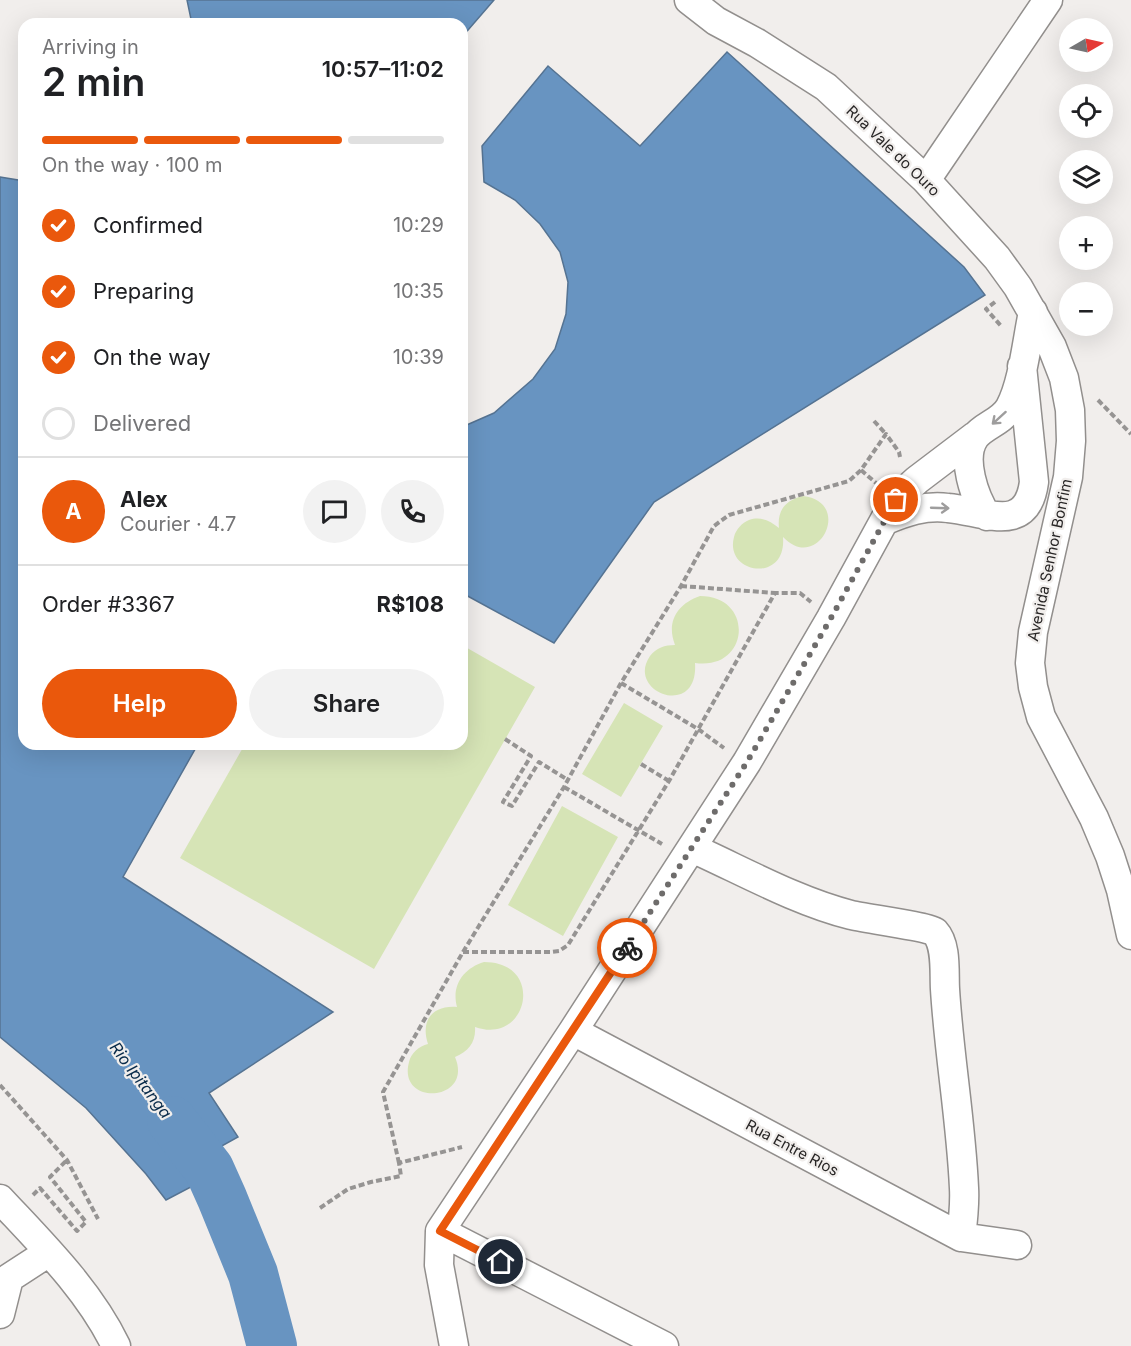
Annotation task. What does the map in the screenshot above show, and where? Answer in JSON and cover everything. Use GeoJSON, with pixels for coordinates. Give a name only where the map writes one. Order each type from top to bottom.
{"type":"FeatureCollection","features":[{"type":"Feature","properties":{"kind":"street","name":"Rua Vale do Ouro"},"geometry":{"type":"LineString","coordinates":[[689,0],[716,21],[757,43],[826,87],[926,180],[997,258],[1018,286],[1052,347]]}},
{"type":"Feature","properties":{"kind":"street"},"geometry":{"type":"LineString","coordinates":[[926,180],[1048,0]]}},
{"type":"Feature","properties":{"kind":"street"},"geometry":{"type":"LineString","coordinates":[[454,1346],[439,1265],[440,1231],[747,762],[896,500],[917,480],[1000,419],[1009,409],[1022,366],[1033,312]]}},
{"type":"Feature","properties":{"kind":"street","name":"Avenida Senhor Bonfim"},"geometry":{"type":"LineString","coordinates":[[1052,347],[1064,378],[1070,410],[1071,441],[1068,477],[1033,632],[1031,671],[1041,717],[1094,818],[1110,856],[1121,890],[1131,935]]}},
{"type":"Feature","properties":{"kind":"street"},"geometry":{"type":"LineString","coordinates":[[884,522],[903,513],[924,508],[949,508],[1002,517],[1017,514],[1027,506],[1034,482],[1022,366]]}},
{"type":"Feature","properties":{"kind":"street"},"geometry":{"type":"LineString","coordinates":[[975,436],[970,449],[970,477],[980,505],[987,516]]}},
{"type":"Feature","properties":{"kind":"street"},"geometry":{"type":"LineString","coordinates":[[692,848],[808,901],[850,915],[933,930],[943,952],[948,1031],[964,1190],[962,1238]]}},
{"type":"Feature","properties":{"kind":"street","name":"Rua Entre Rios"},"geometry":{"type":"LineString","coordinates":[[573,1031],[962,1238],[1017,1245]]}},
{"type":"Feature","properties":{"kind":"street"},"geometry":{"type":"LineString","coordinates":[[0,1199],[49,1252],[84,1295],[116,1346]]}},
{"type":"Feature","properties":{"kind":"street"},"geometry":{"type":"LineString","coordinates":[[440,1231],[664,1346]]}},
{"type":"Feature","properties":{"kind":"street"},"geometry":{"type":"LineString","coordinates":[[0,1314],[9,1278],[49,1252]]}},
{"type":"Feature","properties":{"kind":"path"},"geometry":{"type":"LineString","coordinates":[[1005,330],[986,309],[1018,286]]}},
{"type":"Feature","properties":{"kind":"path"},"geometry":{"type":"LineString","coordinates":[[874,421],[899,452],[900,462]]}},
{"type":"Feature","properties":{"kind":"path"},"geometry":{"type":"LineString","coordinates":[[399,1163],[383,1092],[463,952],[564,787],[621,683],[681,586],[714,526],[729,515],[849,481],[861,470],[886,434]]}},
{"type":"Feature","properties":{"kind":"path"},"geometry":{"type":"LineString","coordinates":[[861,470],[878,484]]}},
{"type":"Feature","properties":{"kind":"path"},"geometry":{"type":"LineString","coordinates":[[681,586],[800,593]]}},
{"type":"Feature","properties":{"kind":"path"},"geometry":{"type":"LineString","coordinates":[[463,952],[551,952],[559,951],[568,945],[669,781],[775,593]]}},
{"type":"Feature","properties":{"kind":"path"},"geometry":{"type":"LineString","coordinates":[[621,683],[698,729]]}},
{"type":"Feature","properties":{"kind":"path"},"geometry":{"type":"LineString","coordinates":[[505,739],[531,756],[503,802],[512,806],[539,762],[568,780]]}},
{"type":"Feature","properties":{"kind":"path"},"geometry":{"type":"LineString","coordinates":[[641,764],[669,781]]}},
{"type":"Feature","properties":{"kind":"path"},"geometry":{"type":"LineString","coordinates":[[564,787],[640,830]]}},
{"type":"Feature","properties":{"kind":"path"},"geometry":{"type":"LineString","coordinates":[[0,1085],[67,1160],[98,1219]]}},
{"type":"Feature","properties":{"kind":"green space"},"geometry":{"type":"Polygon","coordinates":[[[803,496],[818,501],[826,510],[828,521],[825,533],[818,542],[808,547],[796,546],[783,537],[782,552],[776,562],[767,567],[746,566],[738,559],[733,550],[734,537],[742,525],[749,520],[761,519],[779,528],[779,516],[787,503],[803,496]]]}},
{"type":"Feature","properties":{"kind":"green space"},"geometry":{"type":"Polygon","coordinates":[[[700,596],[718,599],[730,608],[737,619],[739,632],[735,645],[727,656],[713,662],[695,663],[693,681],[686,691],[676,695],[665,694],[654,689],[647,680],[645,669],[650,656],[655,651],[664,646],[675,645],[672,629],[676,615],[685,604],[700,596]]]}},
{"type":"Feature","properties":{"kind":"green space"},"geometry":{"type":"Polygon","coordinates":[[[468,648],[535,687],[374,969],[180,858],[242,750],[468,750],[468,648]]]}},
{"type":"Feature","properties":{"kind":"green space"},"geometry":{"type":"Polygon","coordinates":[[[624,703],[663,726],[621,797],[582,774],[624,703]]]}},
{"type":"Feature","properties":{"kind":"green space"},"geometry":{"type":"Polygon","coordinates":[[[562,806],[618,837],[563,936],[508,905],[562,806]]]}},
{"type":"Feature","properties":{"kind":"green space"},"geometry":{"type":"Polygon","coordinates":[[[484,962],[504,966],[516,975],[522,988],[523,1002],[517,1015],[507,1025],[493,1030],[475,1027],[471,1045],[455,1057],[458,1072],[454,1083],[446,1090],[435,1093],[423,1092],[414,1087],[408,1077],[409,1062],[412,1056],[416,1050],[428,1044],[427,1021],[430,1016],[441,1009],[457,1007],[456,992],[461,978],[470,968],[484,962]]]}},
{"type":"Feature","properties":{"kind":"water"},"geometry":{"type":"Polygon","coordinates":[[[187,0],[494,0],[468,30],[468,18],[191,18],[187,0]]]}},
{"type":"Feature","properties":{"kind":"water"},"geometry":{"type":"Polygon","coordinates":[[[727,52],[964,267],[985,295],[654,502],[554,643],[468,596],[468,424],[494,413],[533,379],[555,349],[566,314],[568,282],[560,252],[540,224],[515,200],[484,182],[482,146],[548,66],[640,146],[727,52]]]}},
{"type":"Feature","properties":{"kind":"water"},"geometry":{"type":"Polygon","coordinates":[[[0,177],[18,180],[18,750],[195,750],[123,877],[333,1012],[209,1093],[238,1137],[218,1148],[229,1167],[166,1200],[146,1174],[86,1108],[0,1037],[0,177]]]}},
{"type":"Feature","properties":{"kind":"waterway","name":"Rio Ipitanga"},"geometry":{"type":"LineString","coordinates":[[172,1121],[209,1169],[222,1198],[253,1274],[272,1346]]}},
{"type":"Feature","properties":{"kind":"way so far"},"geometry":{"type":"LineString","coordinates":[[627,948],[747,762],[831,618],[896,500]]}},
{"type":"Feature","properties":{"kind":"route"},"geometry":{"type":"LineString","coordinates":[[501,1262],[440,1231],[627,948]]}}]}
